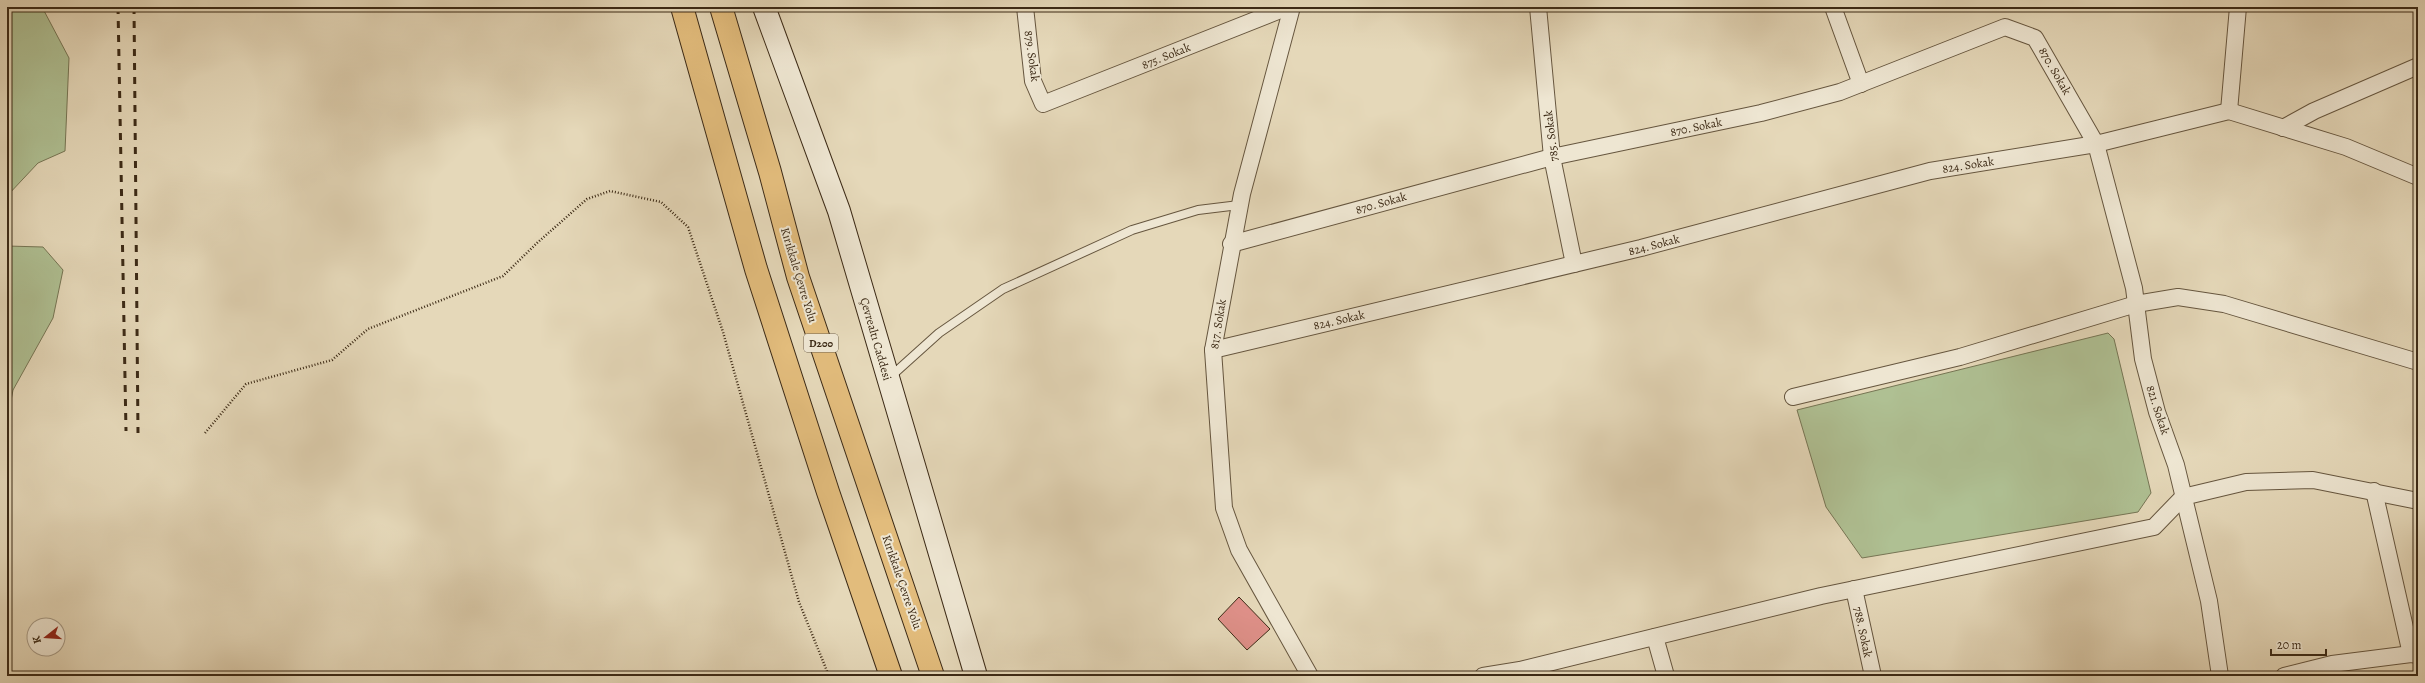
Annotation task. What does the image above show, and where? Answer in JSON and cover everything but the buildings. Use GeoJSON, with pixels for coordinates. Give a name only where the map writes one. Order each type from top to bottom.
{"type":"FeatureCollection","features":[{"type":"Feature","properties":{"kind":"highway"},"geometry":{"type":"LineString","coordinates":[[682,7],[756,269],[828,492],[891,676]]}},
{"type":"Feature","properties":{"kind":"highway","name":"Kırıkkale Çevre Yolu"},"geometry":{"type":"LineString","coordinates":[[721,7],[770,172],[798,277],[933,676]]}},
{"type":"Feature","properties":{"kind":"main road","name":"Çevrealtı Caddesi"},"geometry":{"type":"LineString","coordinates":[[764,7],[839,212],[976,676]]}},
{"type":"Feature","properties":{"kind":"street","name":"879. Sokak"},"geometry":{"type":"LineString","coordinates":[[1025,7],[1033,81],[1043,104]]}},
{"type":"Feature","properties":{"kind":"street","name":"875. Sokak"},"geometry":{"type":"LineString","coordinates":[[1043,104],[1288,7]]}},
{"type":"Feature","properties":{"kind":"street","name":"817. Sokak"},"geometry":{"type":"LineString","coordinates":[[1292,7],[1231,244],[1213,350],[1224,508],[1239,550],[1310,676]]}},
{"type":"Feature","properties":{"kind":"street","name":"785. Sokak"},"geometry":{"type":"LineString","coordinates":[[1538,7],[1552,157],[1574,264]]}},
{"type":"Feature","properties":{"kind":"street"},"geometry":{"type":"LineString","coordinates":[[1833,7],[1861,84]]}},
{"type":"Feature","properties":{"kind":"street"},"geometry":{"type":"LineString","coordinates":[[2238,7],[2229,111],[2346,147],[2418,177]]}},
{"type":"Feature","properties":{"kind":"street","name":"870. Sokak"},"geometry":{"type":"LineString","coordinates":[[1231,244],[1552,157],[1761,113],[1840,92],[2005,27],[2035,38],[2096,144]]}},
{"type":"Feature","properties":{"kind":"street"},"geometry":{"type":"LineString","coordinates":[[2283,128],[2314,111],[2418,66]]}},
{"type":"Feature","properties":{"kind":"street","name":"824. Sokak"},"geometry":{"type":"LineString","coordinates":[[1213,350],[1574,264],[1930,171],[2096,144],[2229,111]]}},
{"type":"Feature","properties":{"kind":"street","name":"821. Sokak"},"geometry":{"type":"LineString","coordinates":[[2096,144],[2134,288],[2143,359],[2157,412],[2176,465],[2210,601],[2220,676]]}},
{"type":"Feature","properties":{"kind":"street"},"geometry":{"type":"LineString","coordinates":[[1794,397],[1960,357],[2136,304],[2178,297],[2224,304],[2418,362]]}},
{"type":"Feature","properties":{"kind":"street"},"geometry":{"type":"LineString","coordinates":[[1483,676],[1520,670],[1854,589],[2154,527],[2183,497],[2246,482],[2313,480],[2418,501]]}},
{"type":"Feature","properties":{"kind":"street"},"geometry":{"type":"LineString","coordinates":[[2284,676],[2332,664],[2414,655],[2374,491]]}},
{"type":"Feature","properties":{"kind":"street","name":"788. Sokak"},"geometry":{"type":"LineString","coordinates":[[1854,589],[1873,676]]}},
{"type":"Feature","properties":{"kind":"street"},"geometry":{"type":"LineString","coordinates":[[1656,637],[1666,676]]}},
{"type":"Feature","properties":{"kind":"lane"},"geometry":{"type":"LineString","coordinates":[[888,379],[939,333],[1003,289],[1132,230],[1198,210],[1240,205]]}},
{"type":"Feature","properties":{"kind":"path"},"geometry":{"type":"LineString","coordinates":[[205,432],[246,384],[332,360],[368,329],[503,276],[537,243],[587,199],[610,191],[661,202],[688,227],[722,332],[799,602],[829,676]]}},
{"type":"Feature","properties":{"kind":"green space"},"geometry":{"type":"Polygon","coordinates":[[[7,7],[42,7],[69,58],[65,151],[38,163],[7,196],[7,7]]]}},
{"type":"Feature","properties":{"kind":"green space"},"geometry":{"type":"Polygon","coordinates":[[[7,246],[43,247],[63,270],[53,318],[13,390],[7,422],[7,246]]]}},
{"type":"Feature","properties":{"kind":"green space"},"geometry":{"type":"Polygon","coordinates":[[[2108,333],[2114,339],[2151,493],[2138,512],[1862,558],[1826,507],[1797,410],[2108,333]]]}},
{"type":"Feature","properties":{"kind":"railway"},"geometry":{"type":"LineString","coordinates":[[118,7],[126,431]]}},
{"type":"Feature","properties":{"kind":"railway"},"geometry":{"type":"LineString","coordinates":[[134,7],[138,433]]}}]}
